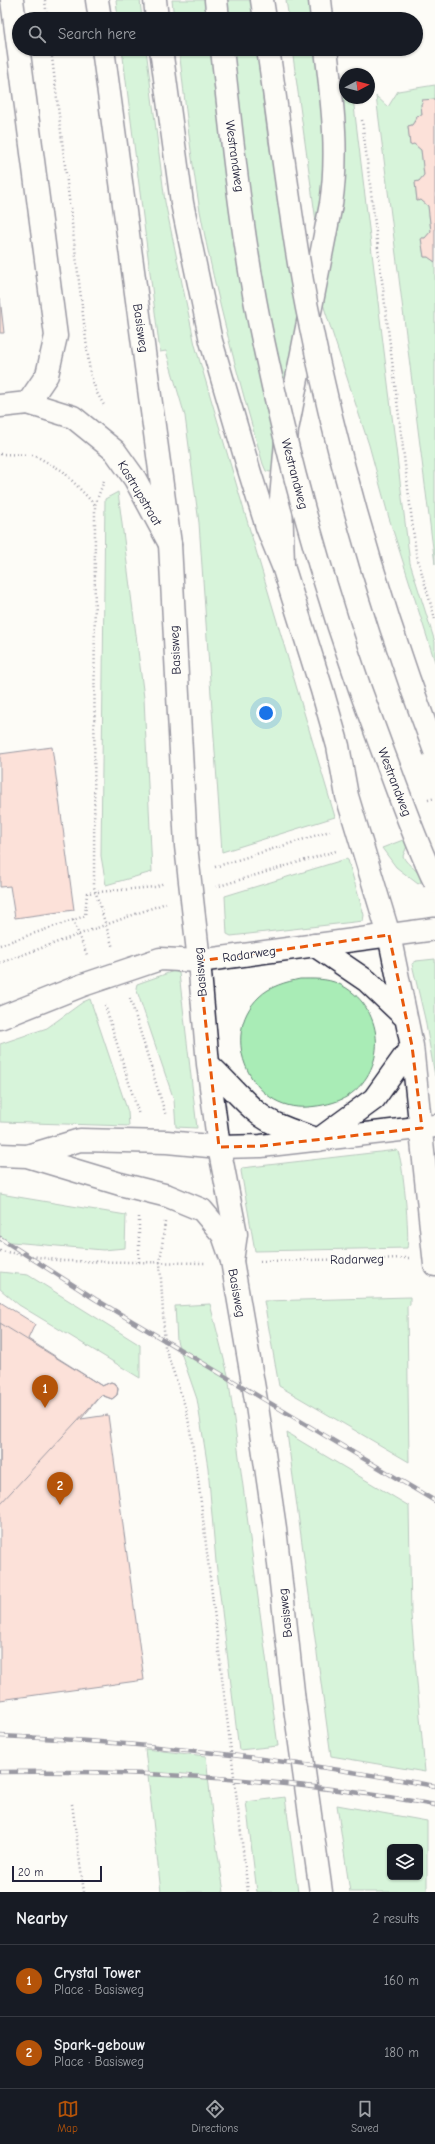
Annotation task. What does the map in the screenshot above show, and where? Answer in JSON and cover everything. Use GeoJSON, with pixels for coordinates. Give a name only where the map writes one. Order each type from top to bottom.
{"type":"FeatureCollection","features":[{"type":"Feature","properties":{"kind":"main road"},"geometry":{"type":"LineString","coordinates":[[12,0],[14,12]]}},
{"type":"Feature","properties":{"kind":"main road"},"geometry":{"type":"LineString","coordinates":[[97,0],[99,12]]}},
{"type":"Feature","properties":{"kind":"main road"},"geometry":{"type":"LineString","coordinates":[[155,0],[156,12]]}},
{"type":"Feature","properties":{"kind":"main road"},"geometry":{"type":"LineString","coordinates":[[216,0],[217,12]]}},
{"type":"Feature","properties":{"kind":"main road"},"geometry":{"type":"LineString","coordinates":[[262,0],[263,12]]}},
{"type":"Feature","properties":{"kind":"main road"},"geometry":{"type":"LineString","coordinates":[[320,0],[321,12]]}},
{"type":"Feature","properties":{"kind":"main road"},"geometry":{"type":"LineString","coordinates":[[19,56],[56,336],[47,375],[28,403]]}},
{"type":"Feature","properties":{"kind":"main road","name":"Basisweg"},"geometry":{"type":"LineString","coordinates":[[104,56],[170,544],[178,716],[191,885],[208,1064],[219,1146],[236,1234],[232,1261],[257,1406],[275,1528],[294,1701],[321,1892]]}},
{"type":"Feature","properties":{"kind":"main road"},"geometry":{"type":"LineString","coordinates":[[162,56],[182,203],[211,341],[250,473],[267,527],[283,566],[338,746],[347,796],[389,935],[428,1127],[435,1261]]}},
{"type":"Feature","properties":{"kind":"main road","name":"Westrandweg"},"geometry":{"type":"LineString","coordinates":[[223,56],[248,246],[264,343],[284,433],[336,619],[372,721],[435,882]]}},
{"type":"Feature","properties":{"kind":"main road"},"geometry":{"type":"LineString","coordinates":[[269,56],[307,306],[327,399],[355,510],[410,685],[435,751]]}},
{"type":"Feature","properties":{"kind":"main road"},"geometry":{"type":"LineString","coordinates":[[283,566],[281,499],[287,430],[331,204],[336,168],[335,124],[327,56]]}},
{"type":"Feature","properties":{"kind":"main road","name":"Kastrupstraat"},"geometry":{"type":"LineString","coordinates":[[0,406],[28,403],[73,417],[115,451],[135,479],[170,544]]}},
{"type":"Feature","properties":{"kind":"main road","name":"Radarweg"},"geometry":{"type":"LineString","coordinates":[[0,1018],[160,959],[199,961],[435,929]]}},
{"type":"Feature","properties":{"kind":"main road"},"geometry":{"type":"LineString","coordinates":[[314,945],[367,981],[406,1018]]}},
{"type":"Feature","properties":{"kind":"main road"},"geometry":{"type":"LineString","coordinates":[[318,1140],[374,1099],[412,1046]]}},
{"type":"Feature","properties":{"kind":"main road"},"geometry":{"type":"LineString","coordinates":[[208,1064],[229,1083],[243,1100],[260,1114],[277,1125],[318,1140]]}},
{"type":"Feature","properties":{"kind":"main road"},"geometry":{"type":"LineString","coordinates":[[27,1156],[80,1140],[140,1141],[219,1146],[261,1146],[428,1127]]}},
{"type":"Feature","properties":{"kind":"main road"},"geometry":{"type":"LineString","coordinates":[[0,1155],[27,1156],[168,1196],[202,1210],[224,1235],[232,1261]]}},
{"type":"Feature","properties":{"kind":"path"},"geometry":{"type":"LineString","coordinates":[[45,0],[46,12]]}},
{"type":"Feature","properties":{"kind":"path"},"geometry":{"type":"LineString","coordinates":[[52,56],[90,373],[97,393],[108,412]]}},
{"type":"Feature","properties":{"kind":"path"},"geometry":{"type":"LineString","coordinates":[[361,114],[416,553],[435,619]]}},
{"type":"Feature","properties":{"kind":"path"},"geometry":{"type":"LineString","coordinates":[[115,451],[95,505],[95,892],[122,972]]}},
{"type":"Feature","properties":{"kind":"path"},"geometry":{"type":"LineString","coordinates":[[0,454],[34,455],[63,471],[95,505]]}},
{"type":"Feature","properties":{"kind":"path"},"geometry":{"type":"LineString","coordinates":[[420,802],[435,798]]}},
{"type":"Feature","properties":{"kind":"path"},"geometry":{"type":"LineString","coordinates":[[0,963],[105,924],[191,885],[355,824]]}},
{"type":"Feature","properties":{"kind":"path"},"geometry":{"type":"LineString","coordinates":[[0,945],[85,916],[87,893],[191,885],[361,844]]}},
{"type":"Feature","properties":{"kind":"path"},"geometry":{"type":"LineString","coordinates":[[73,920],[97,981],[139,1117],[140,1141]]}},
{"type":"Feature","properties":{"kind":"path"},"geometry":{"type":"LineString","coordinates":[[138,1262],[139,1188]]}},
{"type":"Feature","properties":{"kind":"path","name":"Radarweg"},"geometry":{"type":"LineString","coordinates":[[0,1251],[63,1261],[198,1264],[232,1261],[435,1261]]}},
{"type":"Feature","properties":{"kind":"path"},"geometry":{"type":"LineString","coordinates":[[160,1262],[165,1347],[187,1412],[198,1478],[248,1892]]}},
{"type":"Feature","properties":{"kind":"path"},"geometry":{"type":"LineString","coordinates":[[72,1804],[84,1892]]}},
{"type":"Feature","properties":{"kind":"highlighted area"},"geometry":{"type":"Polygon","coordinates":[[[389,935],[412,1046],[422,1128],[261,1146],[219,1147],[199,961],[389,935]]]}},
{"type":"Feature","properties":{"kind":"green space"},"geometry":{"type":"Polygon","coordinates":[[[116,0],[140,0],[141,12],[117,12],[116,0]]]}},
{"type":"Feature","properties":{"kind":"green space"},"geometry":{"type":"Polygon","coordinates":[[[172,0],[251,0],[252,12],[173,12],[172,0]]]}},
{"type":"Feature","properties":{"kind":"green space"},"geometry":{"type":"Polygon","coordinates":[[[286,0],[312,0],[314,12],[288,12],[286,0]]]}},
{"type":"Feature","properties":{"kind":"green space"},"geometry":{"type":"Polygon","coordinates":[[[123,56],[147,56],[165,202],[195,345],[335,817],[222,852],[199,523],[185,416],[166,351],[160,352],[123,56]]]}},
{"type":"Feature","properties":{"kind":"green space"},"geometry":{"type":"Polygon","coordinates":[[[180,56],[258,56],[268,139],[288,248],[301,305],[273,471],[270,472],[266,471],[263,464],[228,339],[200,211],[180,56]]]}},
{"type":"Feature","properties":{"kind":"green space"},"geometry":{"type":"Polygon","coordinates":[[[293,56],[319,56],[327,162],[317,229],[293,56]]]}},
{"type":"Feature","properties":{"kind":"green space"},"geometry":{"type":"Polygon","coordinates":[[[435,85],[435,99],[422,101],[422,115],[417,116],[412,125],[408,126],[410,145],[414,144],[421,150],[424,175],[419,181],[415,182],[417,201],[421,200],[428,206],[431,231],[425,238],[421,238],[424,257],[428,257],[435,262],[435,564],[376,96],[388,107],[398,91],[435,85]]]}},
{"type":"Feature","properties":{"kind":"green space"},"geometry":{"type":"Polygon","coordinates":[[[339,96],[339,104],[354,104],[410,563],[435,642],[435,662],[389,518],[369,445],[320,295],[339,96]]]}},
{"type":"Feature","properties":{"kind":"green space"},"geometry":{"type":"Polygon","coordinates":[[[118,492],[144,698],[152,872],[106,885],[101,856],[105,499],[118,492]]]}},
{"type":"Feature","properties":{"kind":"green space"},"geometry":{"type":"Polygon","coordinates":[[[424,832],[421,839],[407,846],[403,856],[419,874],[421,882],[418,884],[396,867],[382,848],[424,832]]]}},
{"type":"Feature","properties":{"kind":"green space"},"geometry":{"type":"Polygon","coordinates":[[[346,859],[348,860],[364,915],[363,921],[231,936],[227,934],[225,896],[346,859]]]}},
{"type":"Feature","properties":{"kind":"green space"},"geometry":{"type":"Polygon","coordinates":[[[435,959],[435,1076],[425,1019],[412,964],[416,961],[435,959]]]}},
{"type":"Feature","properties":{"kind":"green space"},"geometry":{"type":"Polygon","coordinates":[[[174,971],[179,973],[197,1128],[176,1127],[174,1100],[136,988],[137,984],[174,971]]]}},
{"type":"Feature","properties":{"kind":"green space"},"geometry":{"type":"Polygon","coordinates":[[[300,979],[320,979],[330,981],[339,984],[354,994],[365,1006],[373,1021],[376,1037],[375,1054],[371,1070],[362,1084],[348,1096],[339,1101],[308,1107],[288,1105],[271,1097],[257,1085],[247,1068],[241,1050],[241,1031],[247,1013],[259,997],[273,987],[300,979]]]}},
{"type":"Feature","properties":{"kind":"green space"},"geometry":{"type":"Polygon","coordinates":[[[90,999],[128,1112],[129,1126],[0,1122],[0,1044],[47,1028],[83,1002],[90,999]]]}},
{"type":"Feature","properties":{"kind":"green space"},"geometry":{"type":"Polygon","coordinates":[[[397,1150],[402,1166],[408,1230],[407,1248],[255,1251],[241,1171],[242,1168],[397,1150]]]}},
{"type":"Feature","properties":{"kind":"green space"},"geometry":{"type":"Polygon","coordinates":[[[0,1194],[126,1215],[125,1248],[103,1250],[0,1241],[0,1194]]]}},
{"type":"Feature","properties":{"kind":"green space"},"geometry":{"type":"Polygon","coordinates":[[[0,1272],[28,1275],[140,1345],[140,1378],[19,1305],[0,1289],[0,1272]]]}},
{"type":"Feature","properties":{"kind":"green space"},"geometry":{"type":"Polygon","coordinates":[[[410,1297],[410,1305],[407,1306],[409,1462],[279,1386],[264,1301],[410,1297]]]}},
{"type":"Feature","properties":{"kind":"green space"},"geometry":{"type":"Polygon","coordinates":[[[210,1304],[228,1375],[278,1746],[239,1750],[216,1562],[208,1468],[197,1399],[177,1341],[175,1306],[210,1304]]]}},
{"type":"Feature","properties":{"kind":"green space"},"geometry":{"type":"Polygon","coordinates":[[[287,1433],[409,1506],[411,1615],[425,1772],[331,1756],[287,1433]]]}},
{"type":"Feature","properties":{"kind":"green space"},"geometry":{"type":"Polygon","coordinates":[[[145,1749],[206,1756],[213,1824],[224,1892],[161,1892],[145,1749]]]}},
{"type":"Feature","properties":{"kind":"green space"},"geometry":{"type":"Polygon","coordinates":[[[285,1797],[298,1892],[257,1892],[246,1802],[285,1797]]]}},
{"type":"Feature","properties":{"kind":"green space"},"geometry":{"type":"Polygon","coordinates":[[[337,1805],[427,1821],[427,1892],[350,1892],[337,1805]]]}},
{"type":"Feature","properties":{"kind":"building"},"geometry":{"type":"Polygon","coordinates":[[[435,99],[435,262],[428,257],[424,257],[421,238],[425,238],[431,231],[428,206],[421,200],[417,201],[415,182],[419,181],[424,175],[421,150],[414,144],[410,145],[408,126],[412,125],[417,118],[416,116],[422,115],[422,100],[435,99]]]}},
{"type":"Feature","properties":{"kind":"building"},"geometry":{"type":"Polygon","coordinates":[[[0,298],[4,333],[0,333],[0,298]]]}},
{"type":"Feature","properties":{"kind":"building"},"geometry":{"type":"Polygon","coordinates":[[[52,747],[74,910],[15,918],[10,886],[0,887],[0,754],[52,747]]]}},
{"type":"Feature","properties":{"kind":"building"},"geometry":{"type":"Polygon","coordinates":[[[0,1302],[35,1324],[28,1339],[102,1386],[111,1382],[116,1384],[118,1389],[117,1395],[112,1399],[101,1395],[81,1419],[108,1415],[144,1680],[0,1700],[0,1302]]]}},
{"type":"Feature","properties":{"kind":"building"},"geometry":{"type":"Polygon","coordinates":[[[0,1323],[102,1386],[111,1382],[116,1384],[118,1389],[117,1395],[112,1399],[101,1395],[0,1504],[0,1323]]]}},
{"type":"Feature","properties":{"kind":"railway"},"geometry":{"type":"LineString","coordinates":[[0,1238],[95,1299],[435,1501]]}},
{"type":"Feature","properties":{"kind":"railway"},"geometry":{"type":"LineString","coordinates":[[0,1736],[109,1743],[273,1760],[435,1786]]}},
{"type":"Feature","properties":{"kind":"railway"},"geometry":{"type":"LineString","coordinates":[[0,1772],[109,1773],[219,1778],[328,1789],[435,1805]]}},
{"type":"Feature","properties":{"kind":"place","name":"Crystal Tower"},"geometry":{"type":"Point","coordinates":[45,1408]}},
{"type":"Feature","properties":{"kind":"place","name":"Spark-gebouw"},"geometry":{"type":"Point","coordinates":[60,1505]}}]}
